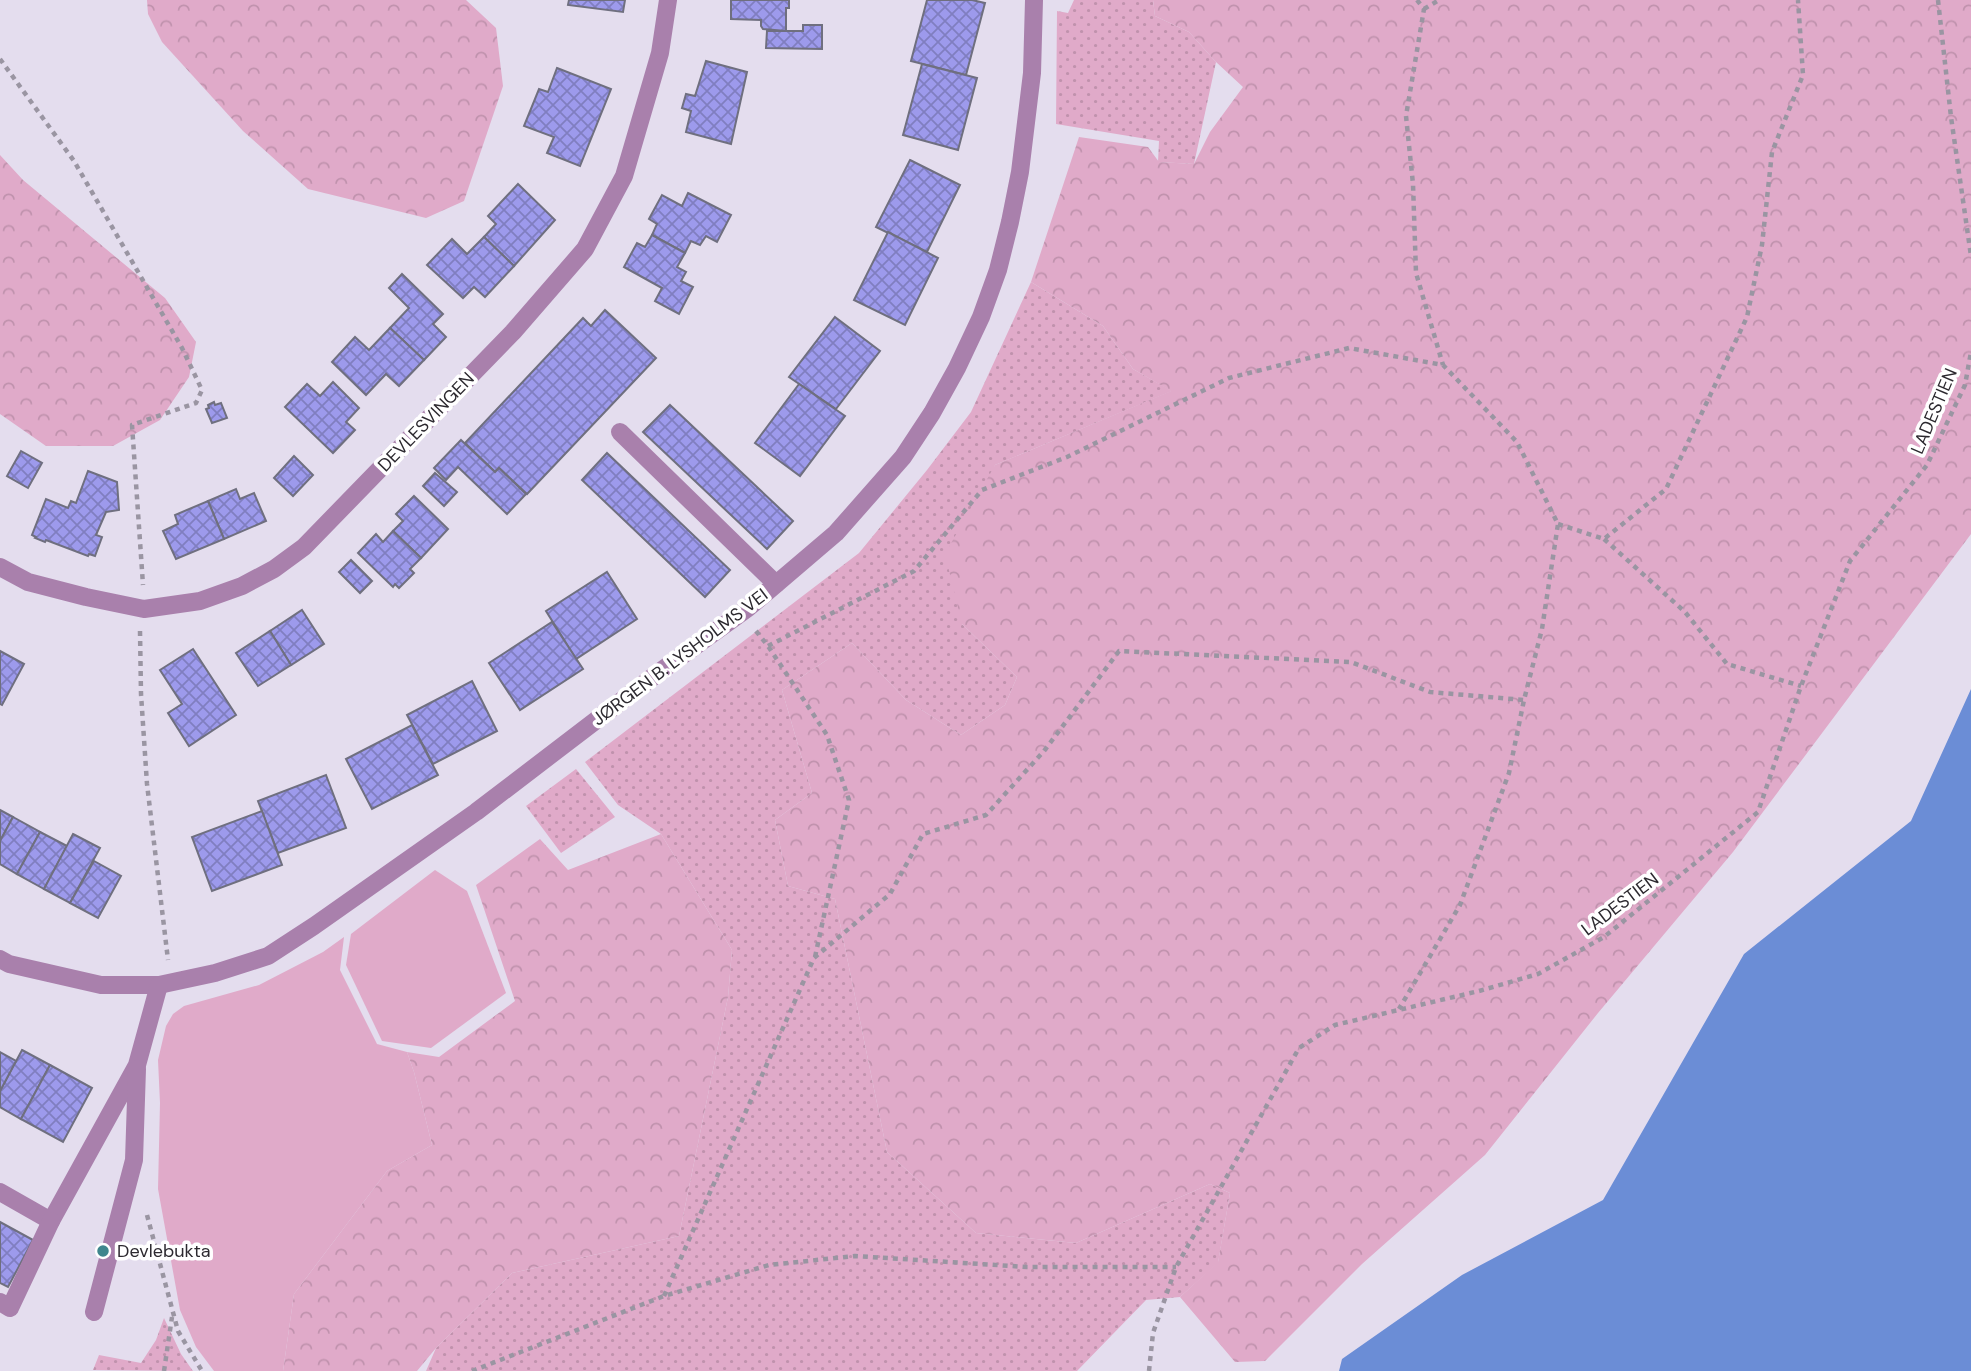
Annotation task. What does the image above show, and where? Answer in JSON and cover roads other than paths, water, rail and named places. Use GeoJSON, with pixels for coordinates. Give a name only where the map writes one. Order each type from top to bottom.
{"type":"FeatureCollection","features":[{"type":"Feature","properties":{"kind":"street","name":"DEVLESVINGEN"},"geometry":{"type":"LineString","coordinates":[[0,567],[28,582],[144,609],[200,601],[242,586],[274,569],[304,547],[513,332],[585,248],[624,176],[660,53],[668,0]]}},
{"type":"Feature","properties":{"kind":"street","name":"JØRGEN B. LYSHOLMS VEI"},"geometry":{"type":"LineString","coordinates":[[0,959],[9,964],[102,985],[164,984],[215,973],[268,956],[476,812],[748,608],[836,533],[903,457],[932,413],[981,317],[998,271],[1020,172],[1032,73],[1034,0]]}},
{"type":"Feature","properties":{"kind":"street"},"geometry":{"type":"LineString","coordinates":[[620,432],[776,584]]}},
{"type":"Feature","properties":{"kind":"street"},"geometry":{"type":"LineString","coordinates":[[0,1302],[10,1308],[51,1221],[137,1065],[164,984]]}},
{"type":"Feature","properties":{"kind":"street"},"geometry":{"type":"LineString","coordinates":[[94,1312],[134,1160],[137,1065]]}},
{"type":"Feature","properties":{"kind":"street"},"geometry":{"type":"LineString","coordinates":[[0,1192],[51,1221]]}},
{"type":"Feature","properties":{"kind":"water"},"geometry":{"type":"Polygon","coordinates":[[[1971,689],[1971,1371],[1339,1371],[1342,1359],[1462,1275],[1603,1200],[1744,954],[1911,821],[1971,689]]]}},
{"type":"Feature","properties":{"kind":"place","name":"Devlebukta"},"geometry":{"type":"Point","coordinates":[103,1251]}}]}
